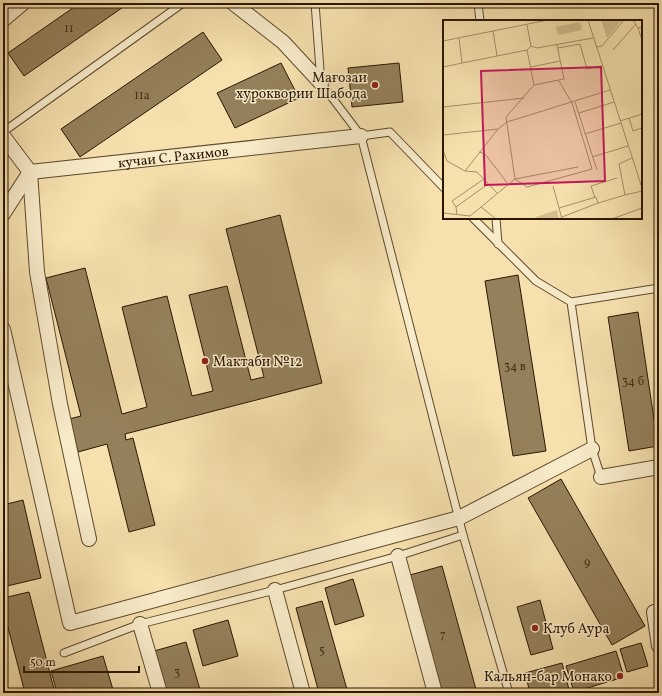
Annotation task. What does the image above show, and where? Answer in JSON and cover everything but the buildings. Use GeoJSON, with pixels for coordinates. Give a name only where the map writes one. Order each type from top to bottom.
{"type":"FeatureCollection","features":[{"type":"Feature","properties":{"kind":"street"},"geometry":{"type":"LineString","coordinates":[[5,14],[22,3]]}},
{"type":"Feature","properties":{"kind":"street"},"geometry":{"type":"LineString","coordinates":[[233,3],[283,42],[321,83]]}},
{"type":"Feature","properties":{"kind":"street"},"geometry":{"type":"LineString","coordinates":[[3,136],[30,172],[37,272],[60,404],[90,539]]}},
{"type":"Feature","properties":{"kind":"street","name":"кучаи С. Рахимов"},"geometry":{"type":"LineString","coordinates":[[30,172],[361,136]]}},
{"type":"Feature","properties":{"kind":"street"},"geometry":{"type":"LineString","coordinates":[[3,214],[30,172]]}},
{"type":"Feature","properties":{"kind":"street"},"geometry":{"type":"LineString","coordinates":[[3,329],[70,623],[459,518],[592,449]]}},
{"type":"Feature","properties":{"kind":"street"},"geometry":{"type":"LineString","coordinates":[[601,477],[659,467]]}},
{"type":"Feature","properties":{"kind":"street"},"geometry":{"type":"LineString","coordinates":[[398,556],[435,693]]}},
{"type":"Feature","properties":{"kind":"street"},"geometry":{"type":"LineString","coordinates":[[275,590],[303,693]]}},
{"type":"Feature","properties":{"kind":"street"},"geometry":{"type":"LineString","coordinates":[[659,611],[654,612],[659,646]]}},
{"type":"Feature","properties":{"kind":"street"},"geometry":{"type":"LineString","coordinates":[[140,624],[160,693]]}},
{"type":"Feature","properties":{"kind":"lane"},"geometry":{"type":"LineString","coordinates":[[3,132],[184,3]]}},
{"type":"Feature","properties":{"kind":"lane"},"geometry":{"type":"LineString","coordinates":[[315,3],[321,83],[361,136],[463,535],[509,693]]}},
{"type":"Feature","properties":{"kind":"lane"},"geometry":{"type":"LineString","coordinates":[[478,3],[480,20]]}},
{"type":"Feature","properties":{"kind":"lane"},"geometry":{"type":"LineString","coordinates":[[361,136],[390,132],[443,187]]}},
{"type":"Feature","properties":{"kind":"lane"},"geometry":{"type":"LineString","coordinates":[[474,219],[536,280],[571,302],[659,288]]}},
{"type":"Feature","properties":{"kind":"lane"},"geometry":{"type":"LineString","coordinates":[[496,219],[498,244]]}},
{"type":"Feature","properties":{"kind":"lane"},"geometry":{"type":"LineString","coordinates":[[571,302],[592,449],[601,477]]}},
{"type":"Feature","properties":{"kind":"lane"},"geometry":{"type":"LineString","coordinates":[[64,653],[140,624],[275,590],[398,556],[463,535]]}},
{"type":"Feature","properties":{"kind":"place","name":"Мағозаи хуроквории Шабода"},"geometry":{"type":"Point","coordinates":[375,85]}},
{"type":"Feature","properties":{"kind":"place","name":"Мактаби №12"},"geometry":{"type":"Point","coordinates":[205,361]}},
{"type":"Feature","properties":{"kind":"place","name":"Клуб Аура"},"geometry":{"type":"Point","coordinates":[535,628]}},
{"type":"Feature","properties":{"kind":"place","name":"Кальян-бар Монако"},"geometry":{"type":"Point","coordinates":[620,676]}}]}
